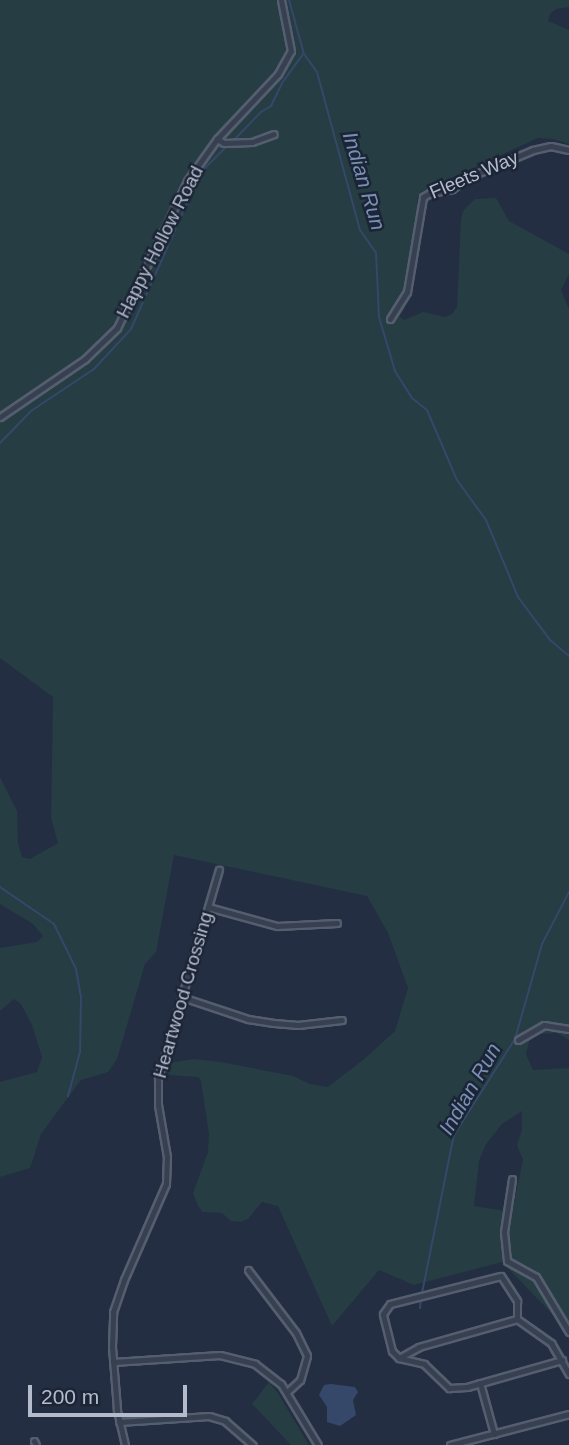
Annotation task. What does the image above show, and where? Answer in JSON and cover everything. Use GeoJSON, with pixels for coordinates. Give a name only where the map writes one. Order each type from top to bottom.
{"type":"FeatureCollection","features":[{"type":"Feature","properties":{"kind":"street","name":"Happy Hollow Road"},"geometry":{"type":"LineString","coordinates":[[0,417],[85,359],[117,328],[187,181],[217,139],[278,74],[291,51],[281,0]]}},
{"type":"Feature","properties":{"kind":"street"},"geometry":{"type":"LineString","coordinates":[[217,139],[224,143],[252,142],[274,134]]}},
{"type":"Feature","properties":{"kind":"street","name":"Fleets Way"},"geometry":{"type":"LineString","coordinates":[[390,319],[407,292],[423,197],[452,189],[467,178],[533,150],[551,146],[569,150]]}},
{"type":"Feature","properties":{"kind":"street","name":"Heartwood Crossing"},"geometry":{"type":"LineString","coordinates":[[125,1445],[119,1422],[113,1362],[112,1327],[116,1301],[166,1184],[167,1157],[158,1105],[158,1078],[219,870]]}},
{"type":"Feature","properties":{"kind":"street"},"geometry":{"type":"LineString","coordinates":[[208,907],[277,926],[337,923]]}},
{"type":"Feature","properties":{"kind":"street"},"geometry":{"type":"LineString","coordinates":[[182,997],[248,1019],[274,1023],[298,1025],[342,1020]]}},
{"type":"Feature","properties":{"kind":"street"},"geometry":{"type":"LineString","coordinates":[[518,1040],[544,1025],[569,1029]]}},
{"type":"Feature","properties":{"kind":"street"},"geometry":{"type":"LineString","coordinates":[[512,1179],[504,1232],[507,1261],[536,1278],[569,1332]]}},
{"type":"Feature","properties":{"kind":"street"},"geometry":{"type":"LineString","coordinates":[[248,1270],[296,1333],[307,1356],[300,1380],[287,1392]]}},
{"type":"Feature","properties":{"kind":"street"},"geometry":{"type":"LineString","coordinates":[[517,1319],[517,1301],[501,1276],[402,1298],[390,1304],[383,1314],[392,1351],[399,1358],[424,1364],[449,1388],[480,1383],[562,1360]]}},
{"type":"Feature","properties":{"kind":"street"},"geometry":{"type":"LineString","coordinates":[[399,1358],[419,1348],[517,1319]]}},
{"type":"Feature","properties":{"kind":"street"},"geometry":{"type":"LineString","coordinates":[[517,1319],[551,1343],[569,1374]]}},
{"type":"Feature","properties":{"kind":"street"},"geometry":{"type":"LineString","coordinates":[[113,1362],[233,1357],[265,1370],[287,1392],[306,1429],[318,1445]]}},
{"type":"Feature","properties":{"kind":"street"},"geometry":{"type":"LineString","coordinates":[[480,1383],[494,1434]]}},
{"type":"Feature","properties":{"kind":"street"},"geometry":{"type":"LineString","coordinates":[[450,1445],[569,1414]]}},
{"type":"Feature","properties":{"kind":"street"},"geometry":{"type":"LineString","coordinates":[[119,1422],[209,1416],[225,1421],[254,1445]]}},
{"type":"Feature","properties":{"kind":"green space"},"geometry":{"type":"Polygon","coordinates":[[[0,0],[569,0],[569,7],[556,9],[550,14],[548,21],[569,30],[569,144],[538,138],[421,192],[417,199],[417,231],[404,310],[399,316],[404,320],[423,312],[445,317],[452,314],[457,307],[461,219],[463,211],[475,199],[496,198],[509,221],[569,254],[569,274],[561,290],[569,309],[569,1040],[557,1033],[539,1034],[530,1039],[526,1054],[533,1070],[569,1068],[569,1340],[558,1320],[502,1262],[414,1285],[379,1270],[332,1326],[278,1206],[262,1202],[248,1219],[241,1222],[231,1221],[222,1213],[203,1212],[198,1206],[193,1193],[208,1152],[209,1134],[201,1081],[198,1077],[168,1075],[169,1063],[193,1059],[221,1062],[293,1076],[310,1084],[328,1087],[363,1060],[395,1031],[408,988],[388,933],[367,896],[174,855],[156,952],[145,964],[117,1059],[108,1072],[81,1080],[41,1134],[30,1168],[0,1177],[0,1082],[37,1072],[42,1057],[32,1025],[21,1004],[14,999],[0,1011],[0,948],[37,942],[43,936],[33,924],[0,904],[0,777],[17,811],[18,843],[22,857],[30,859],[58,843],[51,818],[53,697],[0,658],[0,0]],[[522,1111],[502,1124],[486,1144],[479,1161],[474,1206],[512,1212],[523,1160],[517,1145],[522,1130],[522,1111]]]}},
{"type":"Feature","properties":{"kind":"green space"},"geometry":{"type":"Polygon","coordinates":[[[269,1382],[309,1445],[291,1445],[252,1404],[269,1382]]]}},
{"type":"Feature","properties":{"kind":"water"},"geometry":{"type":"Polygon","coordinates":[[[324,1385],[355,1387],[358,1392],[353,1400],[356,1415],[340,1426],[327,1422],[327,1407],[319,1395],[324,1385]]]}},
{"type":"Feature","properties":{"kind":"waterway","name":"Indian Run"},"geometry":{"type":"LineString","coordinates":[[289,0],[304,54],[317,72],[360,230],[376,253],[379,317],[395,371],[412,398],[427,410],[457,480],[486,520],[518,597],[550,640],[569,656]]}},
{"type":"Feature","properties":{"kind":"waterway"},"geometry":{"type":"LineString","coordinates":[[233,141],[261,112],[271,106],[282,83],[303,54]]}},
{"type":"Feature","properties":{"kind":"waterway"},"geometry":{"type":"LineString","coordinates":[[0,443],[31,411],[94,369],[131,329],[197,181],[204,169],[229,144]]}},
{"type":"Feature","properties":{"kind":"waterway"},"geometry":{"type":"LineString","coordinates":[[0,887],[54,924],[76,969],[81,996],[80,1052],[68,1096]]}},
{"type":"Feature","properties":{"kind":"waterway","name":"Indian Run"},"geometry":{"type":"LineString","coordinates":[[422,1293],[454,1135],[515,1039],[542,944],[569,892]]}},
{"type":"Feature","properties":{"kind":"waterway","name":"Indian Run"},"geometry":{"type":"LineString","coordinates":[[420,1308],[421,1298]]}}]}
